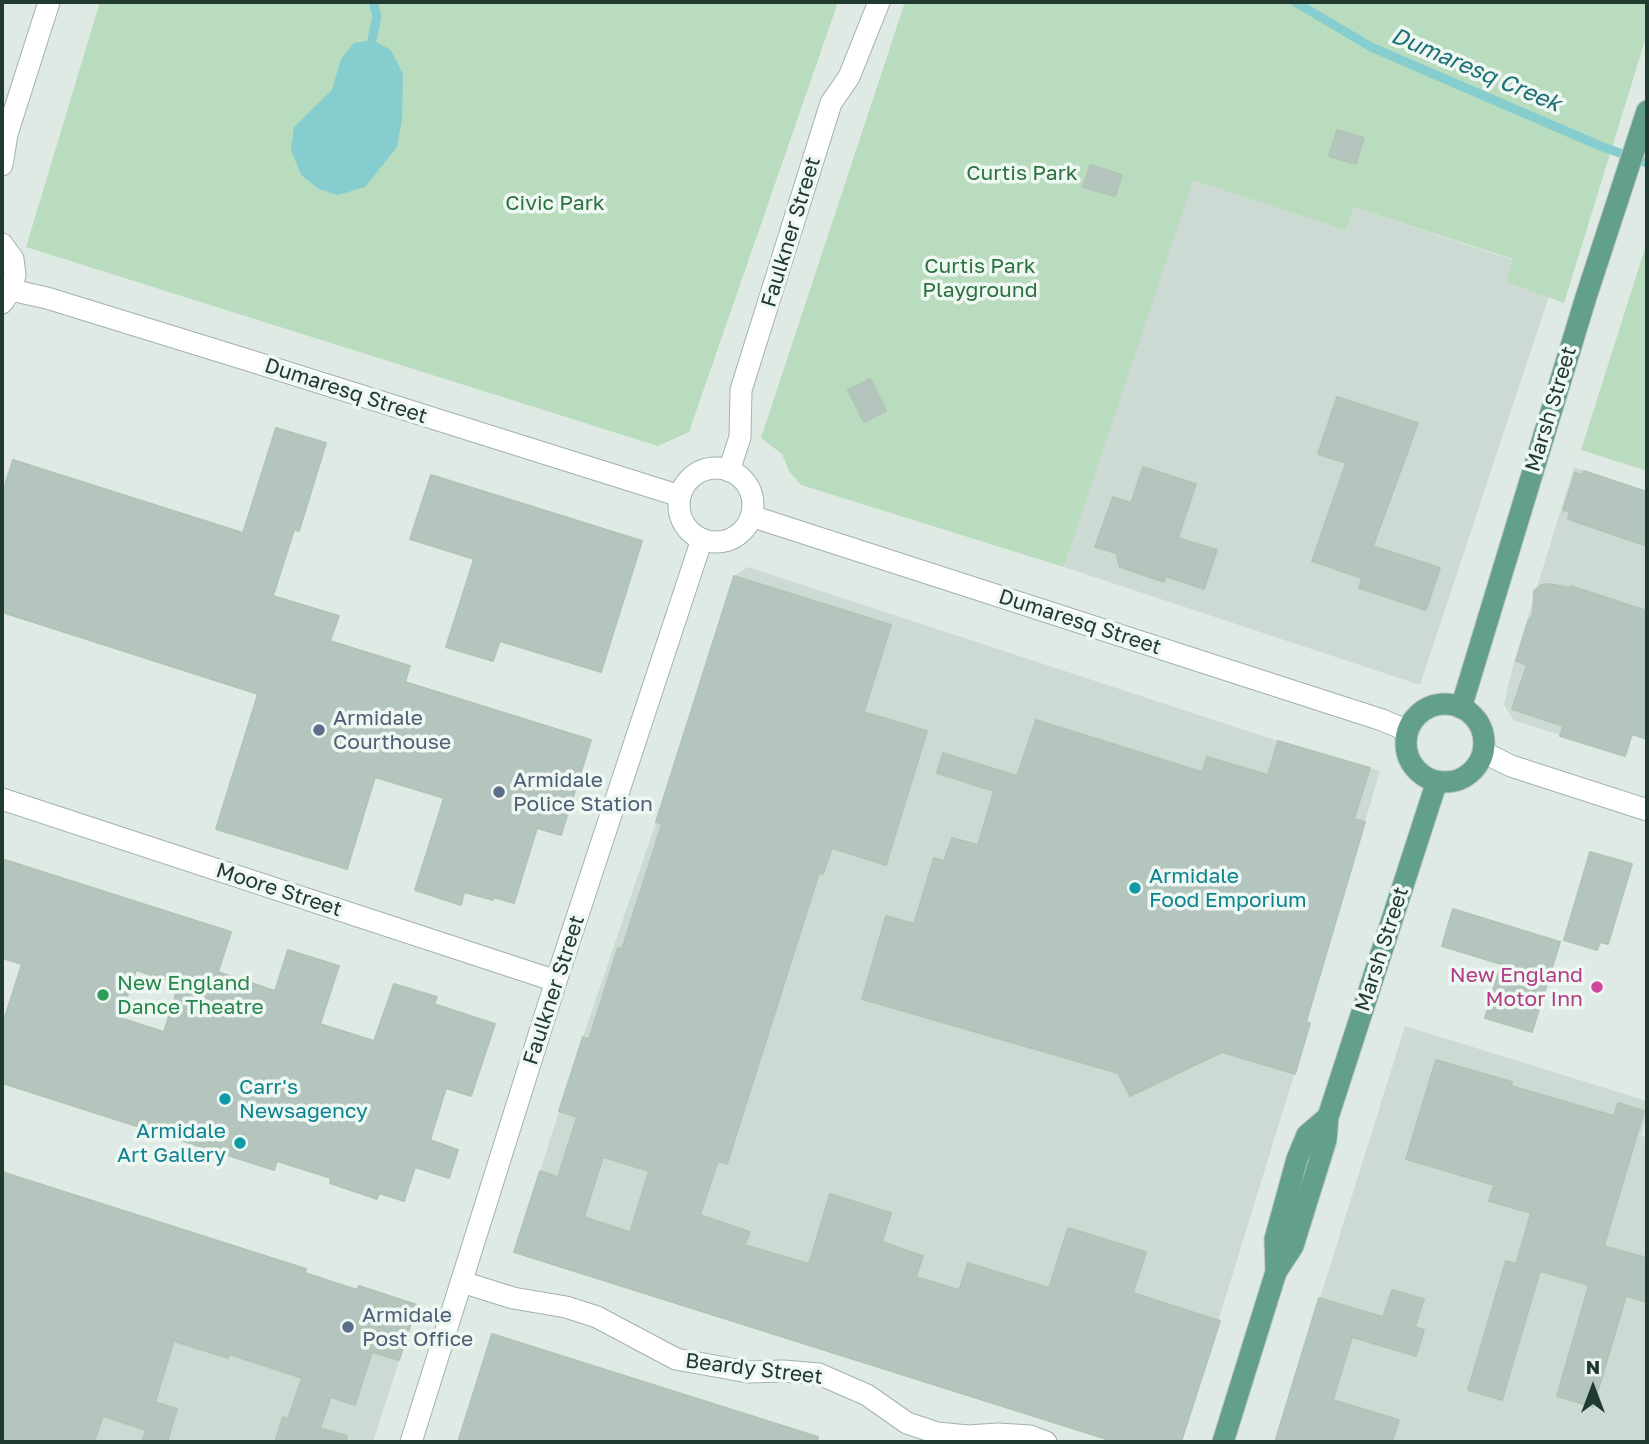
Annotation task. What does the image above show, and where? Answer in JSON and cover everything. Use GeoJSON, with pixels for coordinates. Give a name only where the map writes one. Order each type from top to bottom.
{"type":"FeatureCollection","features":[{"type":"Feature","properties":{"kind":"main road","name":"Marsh Street"},"geometry":{"type":"LineString","coordinates":[[1461,708],[1586,297],[1647,111]]}},
{"type":"Feature","properties":{"kind":"main road"},"geometry":{"type":"LineString","coordinates":[[1448,704],[1470,713],[1482,731],[1483,752],[1472,772],[1461,779],[1437,781],[1418,772],[1411,763],[1406,742],[1408,731],[1413,720],[1423,710],[1448,704]]}},
{"type":"Feature","properties":{"kind":"main road","name":"Marsh Street"},"geometry":{"type":"LineString","coordinates":[[1223,1442],[1276,1272],[1293,1246],[1326,1140],[1328,1117],[1437,781]]}},
{"type":"Feature","properties":{"kind":"street"},"geometry":{"type":"LineString","coordinates":[[2,165],[7,134],[49,2]]}},
{"type":"Feature","properties":{"kind":"street","name":"Faulkner Street"},"geometry":{"type":"LineString","coordinates":[[729,471],[740,437],[741,390],[831,103],[849,77],[879,2]]}},
{"type":"Feature","properties":{"kind":"street"},"geometry":{"type":"LineString","coordinates":[[2,244],[13,259],[15,275],[6,297]]}},
{"type":"Feature","properties":{"kind":"street","name":"Dumaresq Street"},"geometry":{"type":"LineString","coordinates":[[6,297],[47,298],[680,496]]}},
{"type":"Feature","properties":{"kind":"street"},"geometry":{"type":"LineString","coordinates":[[713,468],[729,471],[741,478],[749,489],[753,502],[751,516],[743,530],[733,539],[718,542],[702,539],[688,531],[682,520],[678,509],[680,496],[687,482],[698,472],[713,468]]}},
{"type":"Feature","properties":{"kind":"street","name":"Dumaresq Street"},"geometry":{"type":"LineString","coordinates":[[751,516],[1382,720],[1408,731]]}},
{"type":"Feature","properties":{"kind":"street","name":"Faulkner Street"},"geometry":{"type":"LineString","coordinates":[[411,1442],[556,981],[702,539]]}},
{"type":"Feature","properties":{"kind":"street"},"geometry":{"type":"LineString","coordinates":[[1483,752],[1511,766],[1647,810]]}},
{"type":"Feature","properties":{"kind":"street","name":"Moore Street"},"geometry":{"type":"LineString","coordinates":[[2,799],[556,981]]}},
{"type":"Feature","properties":{"kind":"street","name":"Beardy Street"},"geometry":{"type":"LineString","coordinates":[[462,1282],[513,1298],[566,1307],[597,1317],[676,1359],[748,1372],[819,1374],[867,1395],[907,1423],[937,1433],[1030,1436],[1046,1442]]}},
{"type":"Feature","properties":{"kind":"shaded area"},"geometry":{"type":"Polygon","coordinates":[[[1193,179],[1346,230],[1354,207],[1513,260],[1506,282],[1549,296],[1420,685],[1064,567],[1193,179]]]}},
{"type":"Feature","properties":{"kind":"shaded area"},"geometry":{"type":"Polygon","coordinates":[[[1574,467],[1647,492],[1647,686],[1625,756],[1513,720],[1504,704],[1514,662],[1574,467]]]}},
{"type":"Feature","properties":{"kind":"shaded area"},"geometry":{"type":"Polygon","coordinates":[[[748,567],[1278,741],[1380,771],[1306,1021],[1310,1023],[1181,1442],[1116,1442],[514,1252],[734,576],[748,567]]]}},
{"type":"Feature","properties":{"kind":"shaded area"},"geometry":{"type":"Polygon","coordinates":[[[1405,1026],[1647,1101],[1647,1115],[1641,1135],[1647,1138],[1647,1442],[1275,1442],[1405,1026]]]}},
{"type":"Feature","properties":{"kind":"shaded area"},"geometry":{"type":"Polygon","coordinates":[[[2,1172],[306,1269],[301,1282],[314,1287],[318,1277],[357,1289],[359,1286],[417,1305],[373,1442],[2,1442],[2,1172]]]}},
{"type":"Feature","properties":{"kind":"green space","name":"Civic Park"},"geometry":{"type":"Polygon","coordinates":[[[100,2],[838,2],[689,432],[658,446],[26,247],[100,2]]]}},
{"type":"Feature","properties":{"kind":"green space","name":"Curtis Park"},"geometry":{"type":"Polygon","coordinates":[[[905,2],[1647,2],[1647,34],[1564,303],[1506,282],[1513,259],[1354,207],[1346,230],[1193,180],[1064,567],[801,485],[789,471],[782,454],[761,438],[905,2]]]}},
{"type":"Feature","properties":{"kind":"green space"},"geometry":{"type":"Polygon","coordinates":[[[1647,242],[1647,471],[1581,450],[1647,242]]]}},
{"type":"Feature","properties":{"kind":"water"},"geometry":{"type":"Polygon","coordinates":[[[372,40],[391,50],[403,74],[402,119],[397,147],[365,187],[338,195],[319,189],[301,175],[291,150],[294,127],[332,90],[341,59],[354,43],[372,40]]]}},
{"type":"Feature","properties":{"kind":"building"},"geometry":{"type":"Polygon","coordinates":[[[1337,130],[1364,138],[1356,164],[1329,156],[1337,130]]]}},
{"type":"Feature","properties":{"kind":"building"},"geometry":{"type":"Polygon","coordinates":[[[1090,165],[1122,175],[1115,196],[1083,187],[1090,165]]]}},
{"type":"Feature","properties":{"kind":"building"},"geometry":{"type":"Polygon","coordinates":[[[870,379],[886,411],[864,422],[848,390],[870,379]]]}},
{"type":"Feature","properties":{"kind":"building"},"geometry":{"type":"Polygon","coordinates":[[[1337,397],[1418,423],[1373,546],[1440,568],[1426,610],[1359,588],[1362,578],[1312,561],[1346,463],[1318,454],[1337,397]]]}},
{"type":"Feature","properties":{"kind":"building"},"geometry":{"type":"Polygon","coordinates":[[[276,428],[326,443],[299,531],[294,530],[273,596],[339,616],[330,641],[410,666],[405,682],[591,740],[561,835],[537,828],[514,903],[464,892],[461,905],[415,890],[444,798],[375,777],[347,869],[216,829],[258,694],[2,612],[2,494],[13,460],[243,533],[276,428]]]}},
{"type":"Feature","properties":{"kind":"building"},"geometry":{"type":"Polygon","coordinates":[[[1143,467],[1196,484],[1178,538],[1217,550],[1204,589],[1165,576],[1164,582],[1120,567],[1116,553],[1095,547],[1113,497],[1131,503],[1143,467]]]}},
{"type":"Feature","properties":{"kind":"building"},"geometry":{"type":"Polygon","coordinates":[[[1584,471],[1647,492],[1647,546],[1568,519],[1570,512],[1563,510],[1575,473],[1583,475],[1584,471]]]}},
{"type":"Feature","properties":{"kind":"building"},"geometry":{"type":"Polygon","coordinates":[[[431,475],[642,541],[601,672],[500,641],[493,661],[446,647],[474,559],[410,539],[431,475]]]}},
{"type":"Feature","properties":{"kind":"building"},"geometry":{"type":"Polygon","coordinates":[[[734,576],[891,625],[864,712],[927,731],[886,865],[832,848],[823,874],[819,873],[727,1164],[718,1161],[700,1215],[750,1232],[745,1245],[809,1264],[830,1194],[891,1213],[882,1242],[923,1256],[916,1277],[959,1290],[968,1263],[1049,1288],[1068,1228],[1146,1252],[1133,1293],[1220,1321],[1181,1442],[1116,1442],[514,1252],[540,1171],[558,1177],[577,1117],[559,1111],[583,1037],[589,1039],[618,948],[622,949],[662,824],[656,822],[734,576]],[[603,1157],[584,1217],[630,1232],[649,1171],[603,1157]]]}},
{"type":"Feature","properties":{"kind":"building"},"geometry":{"type":"Polygon","coordinates":[[[1541,585],[1571,586],[1647,611],[1647,739],[1632,734],[1625,756],[1560,736],[1563,726],[1512,709],[1527,665],[1516,661],[1533,614],[1534,591],[1541,585]]]}},
{"type":"Feature","properties":{"kind":"building","name":"Armidale Food Emporium"},"geometry":{"type":"Polygon","coordinates":[[[1036,720],[1202,772],[1207,757],[1268,775],[1278,741],[1370,768],[1354,819],[1365,822],[1306,1022],[1310,1023],[1295,1074],[1222,1052],[1130,1096],[1118,1073],[862,999],[886,916],[914,924],[934,858],[944,861],[952,838],[978,845],[994,791],[937,773],[943,753],[1017,776],[1036,720]]]}},
{"type":"Feature","properties":{"kind":"building"},"geometry":{"type":"Polygon","coordinates":[[[1590,852],[1632,864],[1608,944],[1600,942],[1597,950],[1564,940],[1590,852]]]}},
{"type":"Feature","properties":{"kind":"building"},"geometry":{"type":"Polygon","coordinates":[[[2,859],[231,932],[218,972],[275,991],[288,950],[339,966],[320,1024],[374,1041],[394,984],[437,997],[434,1004],[495,1024],[471,1096],[446,1088],[430,1140],[458,1150],[449,1178],[415,1167],[404,1201],[379,1193],[377,1199],[330,1183],[331,1178],[277,1161],[274,1170],[2,1083],[2,1026],[22,964],[2,958],[2,859]],[[136,970],[120,1018],[164,1032],[179,984],[136,970]]]}},
{"type":"Feature","properties":{"kind":"building"},"geometry":{"type":"Polygon","coordinates":[[[1453,909],[1560,942],[1532,1032],[1485,1018],[1501,964],[1442,946],[1453,909]]]}},
{"type":"Feature","properties":{"kind":"building"},"geometry":{"type":"Polygon","coordinates":[[[1436,1060],[1512,1082],[1511,1086],[1614,1116],[1618,1103],[1644,1111],[1604,1246],[1647,1258],[1647,1302],[1626,1296],[1593,1407],[1557,1396],[1589,1285],[1540,1271],[1502,1400],[1468,1390],[1506,1261],[1516,1264],[1531,1213],[1489,1201],[1494,1185],[1406,1159],[1436,1060]]]}},
{"type":"Feature","properties":{"kind":"building"},"geometry":{"type":"Polygon","coordinates":[[[2,1172],[306,1269],[305,1273],[357,1290],[359,1286],[417,1305],[399,1360],[372,1352],[355,1405],[331,1397],[320,1428],[347,1436],[346,1442],[275,1442],[283,1417],[288,1419],[302,1378],[229,1354],[228,1358],[174,1341],[155,1402],[177,1409],[167,1442],[142,1442],[146,1430],[103,1416],[94,1442],[2,1442],[2,1172]]]}},
{"type":"Feature","properties":{"kind":"building"},"geometry":{"type":"Polygon","coordinates":[[[1392,1290],[1424,1299],[1415,1327],[1424,1330],[1416,1356],[1352,1337],[1333,1400],[1399,1420],[1392,1442],[1275,1442],[1319,1298],[1383,1317],[1392,1290]]]}},
{"type":"Feature","properties":{"kind":"building"},"geometry":{"type":"Polygon","coordinates":[[[492,1334],[818,1437],[817,1442],[458,1442],[492,1334]]]}},
{"type":"Feature","properties":{"kind":"waterway"},"geometry":{"type":"LineString","coordinates":[[372,40],[377,16],[373,2]]}},
{"type":"Feature","properties":{"kind":"waterway","name":"Dumaresq Creek"},"geometry":{"type":"LineString","coordinates":[[1295,2],[1371,47],[1598,145],[1647,163]]}},
{"type":"Feature","properties":{"kind":"place","name":"Armidale Courthouse"},"geometry":{"type":"Point","coordinates":[319,730]}},
{"type":"Feature","properties":{"kind":"place","name":"Armidale Police Station"},"geometry":{"type":"Point","coordinates":[499,792]}},
{"type":"Feature","properties":{"kind":"place","name":"Armidale Food Emporium"},"geometry":{"type":"Point","coordinates":[1135,888]}},
{"type":"Feature","properties":{"kind":"place","name":"New England Motor Inn"},"geometry":{"type":"Point","coordinates":[1597,987]}},
{"type":"Feature","properties":{"kind":"place","name":"New England Dance Theatre"},"geometry":{"type":"Point","coordinates":[103,995]}},
{"type":"Feature","properties":{"kind":"place","name":"Carr's Newsagency"},"geometry":{"type":"Point","coordinates":[225,1099]}},
{"type":"Feature","properties":{"kind":"place","name":"Armidale Art Gallery"},"geometry":{"type":"Point","coordinates":[240,1143]}},
{"type":"Feature","properties":{"kind":"place","name":"Armidale Post Office"},"geometry":{"type":"Point","coordinates":[348,1327]}},
{"type":"Feature","properties":{"kind":"park label","name":"Curtis Park Playground"},"geometry":{"type":"Point","coordinates":[980,278]}}]}
